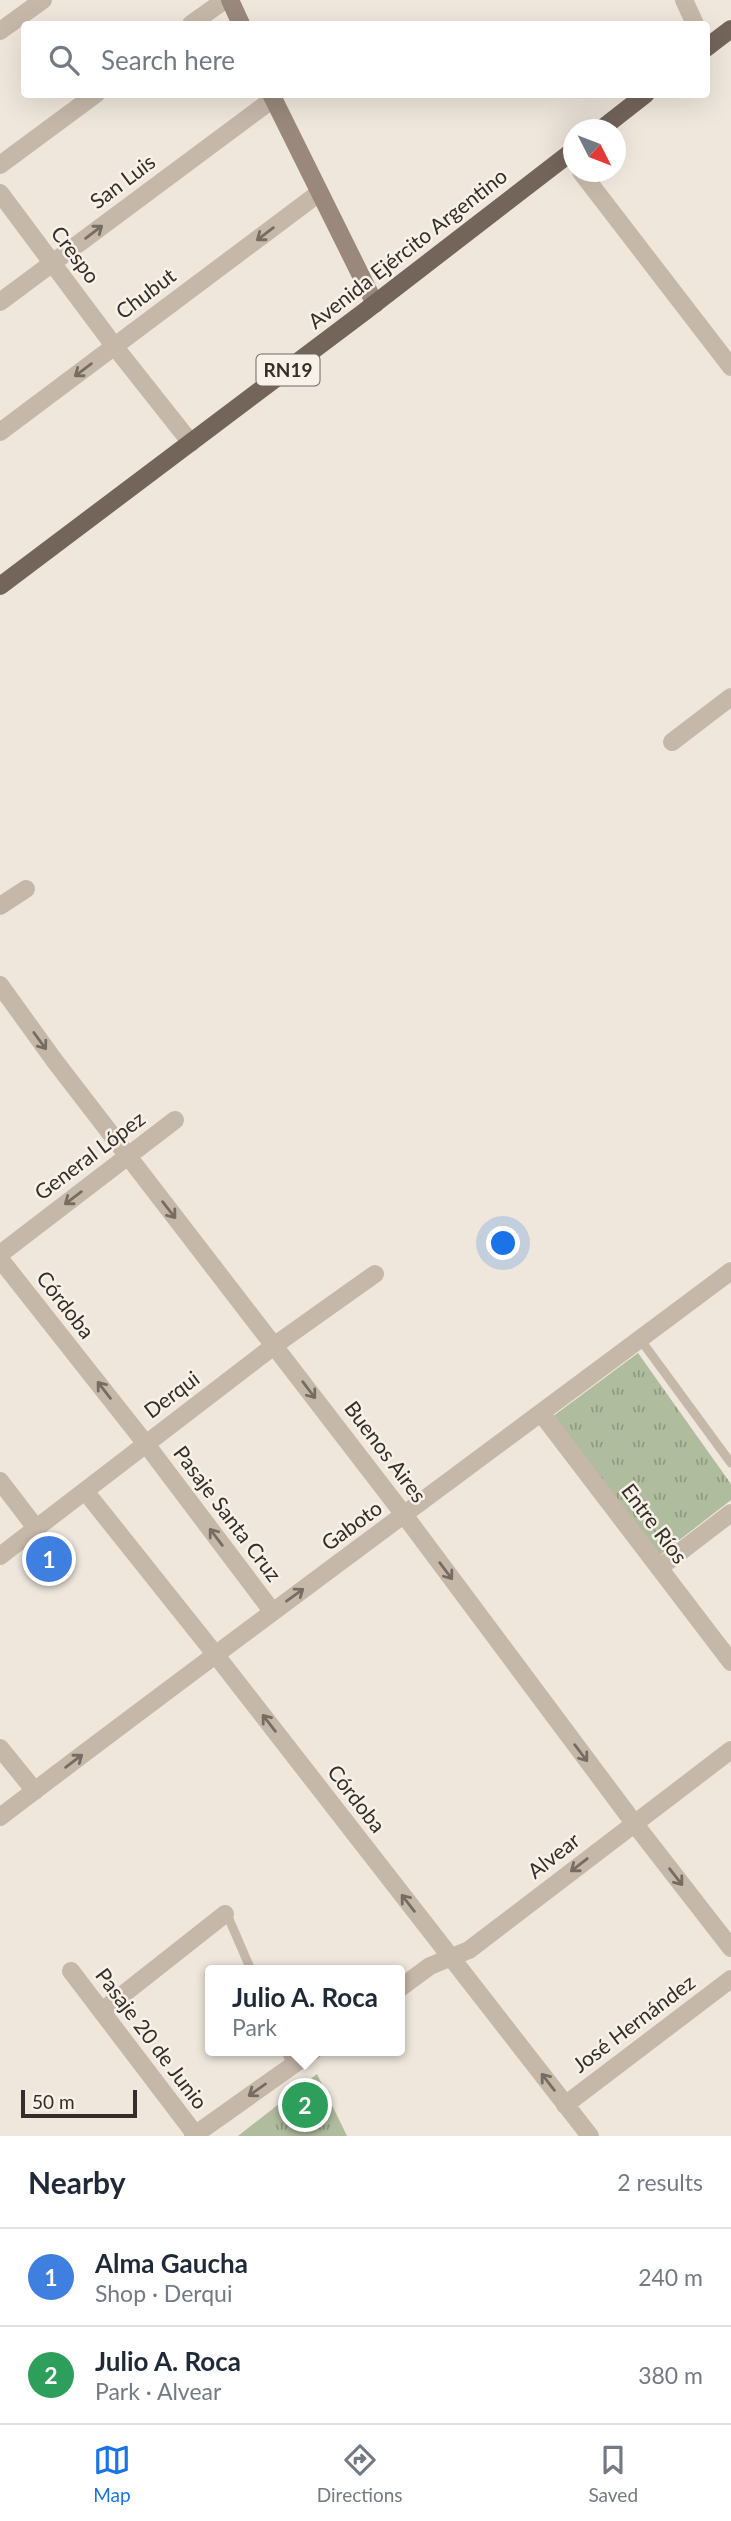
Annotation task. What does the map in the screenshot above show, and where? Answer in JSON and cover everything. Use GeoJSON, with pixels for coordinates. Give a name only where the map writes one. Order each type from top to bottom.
{"type":"FeatureCollection","features":[{"type":"Feature","properties":{"kind":"main road"},"geometry":{"type":"LineString","coordinates":[[710,45],[731,29]]}},
{"type":"Feature","properties":{"kind":"main road"},"geometry":{"type":"LineString","coordinates":[[614,119],[641,98]]}},
{"type":"Feature","properties":{"kind":"main road","name":"Avenida Ejército Argentino"},"geometry":{"type":"LineString","coordinates":[[0,586],[563,162]]}},
{"type":"Feature","properties":{"kind":"street"},"geometry":{"type":"LineString","coordinates":[[0,32],[43,0]]}},
{"type":"Feature","properties":{"kind":"street"},"geometry":{"type":"LineString","coordinates":[[196,21],[227,0],[238,21]]}},
{"type":"Feature","properties":{"kind":"street"},"geometry":{"type":"LineString","coordinates":[[684,0],[694,21]]}},
{"type":"Feature","properties":{"kind":"street"},"geometry":{"type":"LineString","coordinates":[[0,164],[91,98]]}},
{"type":"Feature","properties":{"kind":"street","name":"San Luis"},"geometry":{"type":"LineString","coordinates":[[0,302],[271,98]]}},
{"type":"Feature","properties":{"kind":"street"},"geometry":{"type":"LineString","coordinates":[[272,98],[375,304]]}},
{"type":"Feature","properties":{"kind":"street"},"geometry":{"type":"LineString","coordinates":[[589,182],[731,367]]}},
{"type":"Feature","properties":{"kind":"street","name":"Chubut"},"geometry":{"type":"LineString","coordinates":[[0,432],[319,192]]}},
{"type":"Feature","properties":{"kind":"street","name":"Crespo"},"geometry":{"type":"LineString","coordinates":[[0,193],[115,347],[191,443]]}},
{"type":"Feature","properties":{"kind":"street"},"geometry":{"type":"LineString","coordinates":[[673,742],[731,697]]}},
{"type":"Feature","properties":{"kind":"street"},"geometry":{"type":"LineString","coordinates":[[0,906],[26,888]]}},
{"type":"Feature","properties":{"kind":"street","name":"Buenos Aires"},"geometry":{"type":"LineString","coordinates":[[0,985],[127,1157],[275,1345],[731,1948]]}},
{"type":"Feature","properties":{"kind":"street","name":"General López"},"geometry":{"type":"LineString","coordinates":[[0,1254],[175,1120]]}},
{"type":"Feature","properties":{"kind":"street","name":"Córdoba"},"geometry":{"type":"LineString","coordinates":[[0,1259],[146,1444]]}},
{"type":"Feature","properties":{"kind":"street","name":"Gaboto"},"geometry":{"type":"LineString","coordinates":[[0,1817],[272,1611],[405,1516],[731,1271]]}},
{"type":"Feature","properties":{"kind":"street","name":"Derqui"},"geometry":{"type":"LineString","coordinates":[[0,1556],[275,1345],[375,1274]]}},
{"type":"Feature","properties":{"kind":"street","name":"Entre Ríos"},"geometry":{"type":"LineString","coordinates":[[541,1413],[731,1661]]}},
{"type":"Feature","properties":{"kind":"street","name":"Pasaje Santa Cruz"},"geometry":{"type":"LineString","coordinates":[[146,1444],[272,1611]]}},
{"type":"Feature","properties":{"kind":"street"},"geometry":{"type":"LineString","coordinates":[[0,1481],[36,1528]]}},
{"type":"Feature","properties":{"kind":"street","name":"Córdoba"},"geometry":{"type":"LineString","coordinates":[[85,1491],[565,2105],[584,2134]]}},
{"type":"Feature","properties":{"kind":"street"},"geometry":{"type":"LineString","coordinates":[[659,1568],[731,1513]]}},
{"type":"Feature","properties":{"kind":"street"},"geometry":{"type":"LineString","coordinates":[[0,1748],[35,1791]]}},
{"type":"Feature","properties":{"kind":"street","name":"Alvear"},"geometry":{"type":"LineString","coordinates":[[405,1984],[430,1966],[469,1950],[731,1750]]}},
{"type":"Feature","properties":{"kind":"street"},"geometry":{"type":"LineString","coordinates":[[102,2011],[227,1917]]}},
{"type":"Feature","properties":{"kind":"street","name":"Pasaje 20 de Junio"},"geometry":{"type":"LineString","coordinates":[[71,1971],[194,2135]]}},
{"type":"Feature","properties":{"kind":"street","name":"José Hernández"},"geometry":{"type":"LineString","coordinates":[[565,2105],[731,1979]]}},
{"type":"Feature","properties":{"kind":"street"},"geometry":{"type":"LineString","coordinates":[[194,2135],[289,2058]]}},
{"type":"Feature","properties":{"kind":"lane"},"geometry":{"type":"LineString","coordinates":[[640,1339],[731,1463]]}},
{"type":"Feature","properties":{"kind":"lane"},"geometry":{"type":"LineString","coordinates":[[227,1917],[249,1965]]}},
{"type":"Feature","properties":{"kind":"green space"},"geometry":{"type":"Polygon","coordinates":[[[638,1353],[731,1484],[731,1500],[660,1555],[552,1417],[638,1353]]]}},
{"type":"Feature","properties":{"kind":"green space"},"geometry":{"type":"Polygon","coordinates":[[[317,2074],[347,2136],[238,2136],[317,2074]]]}},
{"type":"Feature","properties":{"kind":"place","name":"Alma Gaucha"},"geometry":{"type":"Point","coordinates":[49,1559]}},
{"type":"Feature","properties":{"kind":"place","name":"Julio A. Roca"},"geometry":{"type":"Point","coordinates":[305,2105]}}]}
